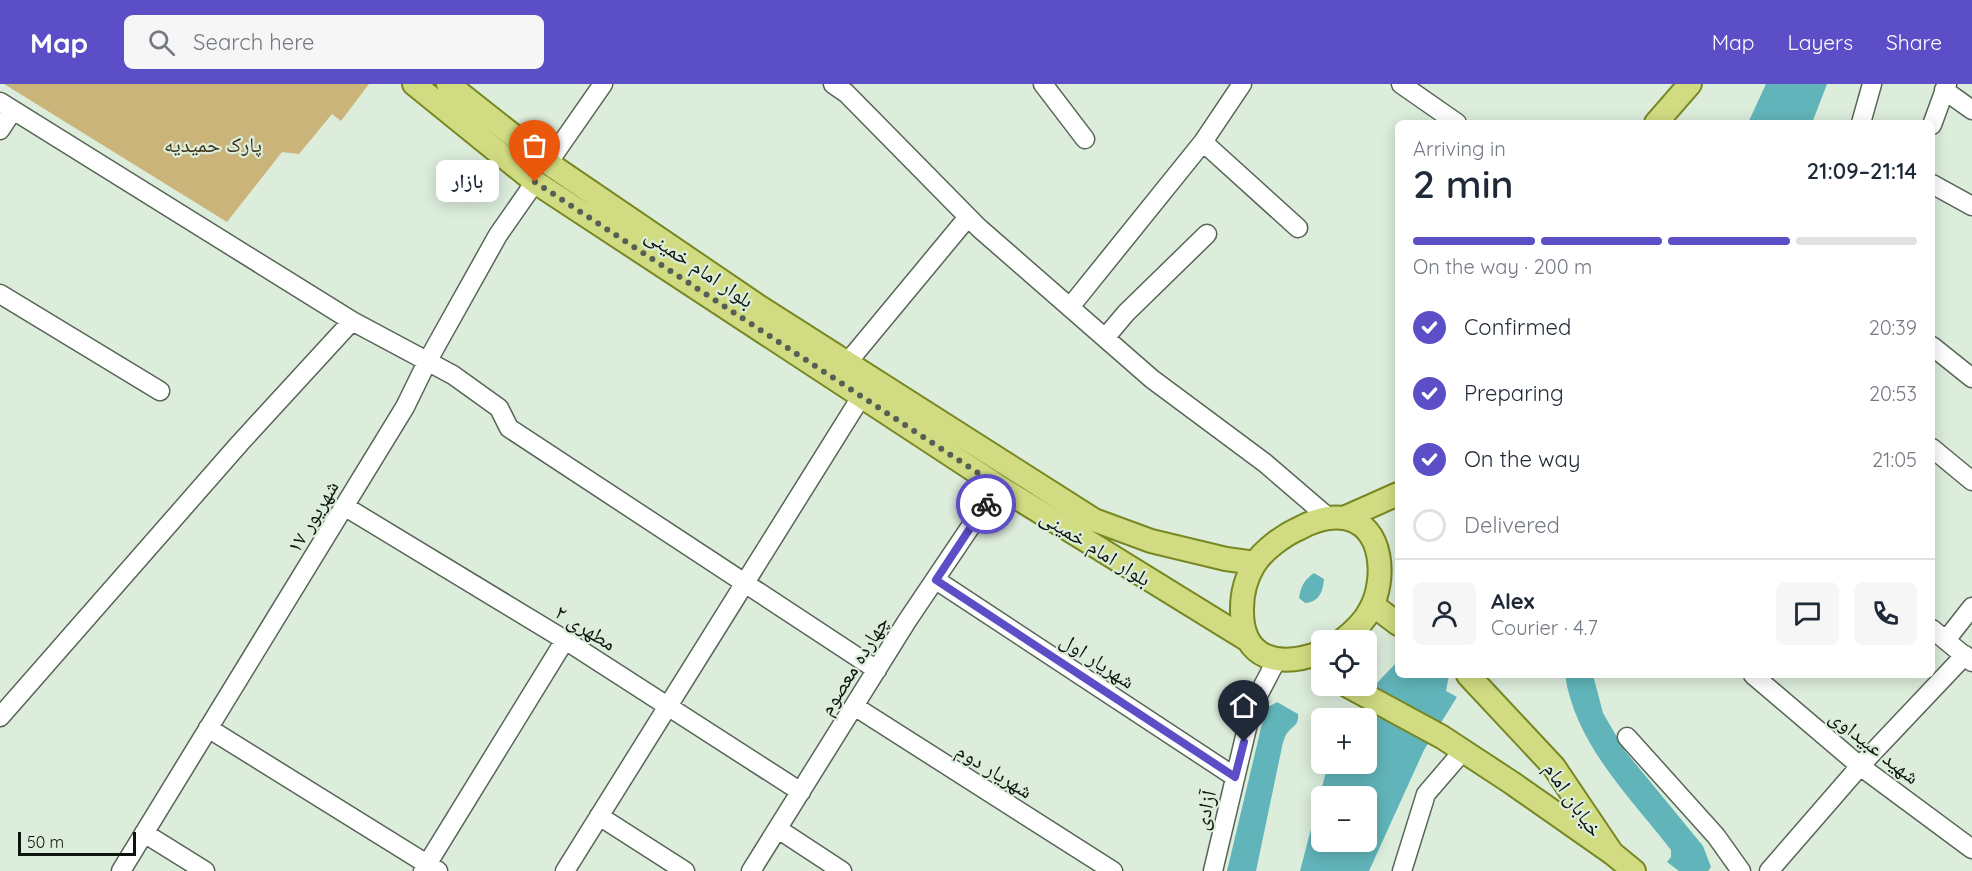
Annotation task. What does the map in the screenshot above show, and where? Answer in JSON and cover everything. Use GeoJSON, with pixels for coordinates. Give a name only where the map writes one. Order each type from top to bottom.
{"type":"FeatureCollection","features":[{"type":"Feature","properties":{"kind":"main road","name":"بلوار امام خمینی"},"geometry":{"type":"LineString","coordinates":[[414,84],[861,397],[998,486],[1246,639],[1255,649],[1277,659]]}},
{"type":"Feature","properties":{"kind":"main road"},"geometry":{"type":"LineString","coordinates":[[1659,120],[1691,84]]}},
{"type":"Feature","properties":{"kind":"main road"},"geometry":{"type":"LineString","coordinates":[[1676,120],[1691,84]]}},
{"type":"Feature","properties":{"kind":"main road","name":"بلوار امام خمینی"},"geometry":{"type":"LineString","coordinates":[[458,87],[542,172],[758,306],[1094,520],[1150,542],[1255,563]]}},
{"type":"Feature","properties":{"kind":"main road"},"geometry":{"type":"LineString","coordinates":[[1246,639],[1242,627],[1242,600],[1245,585],[1255,563],[1283,536],[1311,522],[1336,518],[1395,495]]}},
{"type":"Feature","properties":{"kind":"main road"},"geometry":{"type":"LineString","coordinates":[[1336,518],[1365,530],[1377,550],[1380,581],[1374,601]]}},
{"type":"Feature","properties":{"kind":"main road"},"geometry":{"type":"LineString","coordinates":[[1353,630],[1362,622],[1374,601],[1395,576]]}},
{"type":"Feature","properties":{"kind":"main road"},"geometry":{"type":"LineString","coordinates":[[1374,601],[1395,621]]}},
{"type":"Feature","properties":{"kind":"main road"},"geometry":{"type":"LineString","coordinates":[[1277,659],[1311,656]]}},
{"type":"Feature","properties":{"kind":"main road","name":"خیابان امام"},"geometry":{"type":"LineString","coordinates":[[1477,678],[1554,767],[1612,853]]}},
{"type":"Feature","properties":{"kind":"main road","name":"خیابان امام"},"geometry":{"type":"LineString","coordinates":[[1367,696],[1442,737],[1612,853]]}},
{"type":"Feature","properties":{"kind":"main road"},"geometry":{"type":"LineString","coordinates":[[1612,853],[1634,871]]}},
{"type":"Feature","properties":{"kind":"street","name":"۱۷ شهریور"},"geometry":{"type":"LineString","coordinates":[[121,871],[405,407],[427,362],[498,235],[603,84]]}},
{"type":"Feature","properties":{"kind":"street"},"geometry":{"type":"LineString","coordinates":[[833,84],[846,93],[968,217],[1152,379],[1336,518]]}},
{"type":"Feature","properties":{"kind":"street"},"geometry":{"type":"LineString","coordinates":[[1043,84],[1085,139]]}},
{"type":"Feature","properties":{"kind":"street"},"geometry":{"type":"LineString","coordinates":[[1070,307],[1203,142],[1242,84]]}},
{"type":"Feature","properties":{"kind":"street"},"geometry":{"type":"LineString","coordinates":[[1401,84],[1453,120]]}},
{"type":"Feature","properties":{"kind":"street"},"geometry":{"type":"LineString","coordinates":[[1862,120],[1872,84]]}},
{"type":"Feature","properties":{"kind":"street"},"geometry":{"type":"LineString","coordinates":[[1934,120],[1945,87],[1972,110]]}},
{"type":"Feature","properties":{"kind":"street"},"geometry":{"type":"LineString","coordinates":[[0,130],[6,106],[352,321],[453,375],[499,408],[509,428],[877,670]]}},
{"type":"Feature","properties":{"kind":"street"},"geometry":{"type":"LineString","coordinates":[[1203,142],[1298,228]]}},
{"type":"Feature","properties":{"kind":"street"},"geometry":{"type":"LineString","coordinates":[[1935,186],[1972,206]]}},
{"type":"Feature","properties":{"kind":"street"},"geometry":{"type":"LineString","coordinates":[[847,363],[968,217]]}},
{"type":"Feature","properties":{"kind":"street"},"geometry":{"type":"LineString","coordinates":[[1105,338],[1126,313],[1207,234]]}},
{"type":"Feature","properties":{"kind":"street"},"geometry":{"type":"LineString","coordinates":[[0,294],[160,391]]}},
{"type":"Feature","properties":{"kind":"street"},"geometry":{"type":"LineString","coordinates":[[0,717],[240,443],[352,321]]}},
{"type":"Feature","properties":{"kind":"street"},"geometry":{"type":"LineString","coordinates":[[1935,348],[1972,378]]}},
{"type":"Feature","properties":{"kind":"street"},"geometry":{"type":"LineString","coordinates":[[565,871],[861,397]]}},
{"type":"Feature","properties":{"kind":"street"},"geometry":{"type":"LineString","coordinates":[[1935,450],[1972,481]]}},
{"type":"Feature","properties":{"kind":"street","name":"چهارده معصوم"},"geometry":{"type":"LineString","coordinates":[[751,871],[877,670],[998,486]]}},
{"type":"Feature","properties":{"kind":"street","name":"مطهری ۲"},"geometry":{"type":"LineString","coordinates":[[344,506],[566,640],[801,792]]}},
{"type":"Feature","properties":{"kind":"street","name":"شهریار اول"},"geometry":{"type":"LineString","coordinates":[[936,580],[1235,777]]}},
{"type":"Feature","properties":{"kind":"street"},"geometry":{"type":"LineString","coordinates":[[1769,871],[1860,766],[1968,659],[1939,635],[1972,607]]}},
{"type":"Feature","properties":{"kind":"street"},"geometry":{"type":"LineString","coordinates":[[208,728],[429,869],[566,640]]}},
{"type":"Feature","properties":{"kind":"street","name":"آزادی"},"geometry":{"type":"LineString","coordinates":[[1213,871],[1252,707],[1277,659]]}},
{"type":"Feature","properties":{"kind":"street","name":"شهید عبیداوی"},"geometry":{"type":"LineString","coordinates":[[1757,678],[1860,766],[1972,849]]}},
{"type":"Feature","properties":{"kind":"street","name":"شهریار دوم"},"geometry":{"type":"LineString","coordinates":[[854,706],[1113,871]]}},
{"type":"Feature","properties":{"kind":"street"},"geometry":{"type":"LineString","coordinates":[[1627,737],[1716,836],[1741,871]]}},
{"type":"Feature","properties":{"kind":"street"},"geometry":{"type":"LineString","coordinates":[[1402,871],[1426,794],[1463,751]]}},
{"type":"Feature","properties":{"kind":"street"},"geometry":{"type":"LineString","coordinates":[[599,816],[685,871]]}},
{"type":"Feature","properties":{"kind":"street"},"geometry":{"type":"LineString","coordinates":[[778,829],[842,871]]}},
{"type":"Feature","properties":{"kind":"street"},"geometry":{"type":"LineString","coordinates":[[144,833],[205,871]]}},
{"type":"Feature","properties":{"kind":"green space","name":"پارک حمیدیه"},"geometry":{"type":"Polygon","coordinates":[[[4,84],[369,84],[341,121],[332,114],[299,154],[282,152],[227,222],[4,84]]]}},
{"type":"Feature","properties":{"kind":"water"},"geometry":{"type":"Polygon","coordinates":[[[1766,84],[1827,84],[1813,120],[1749,120],[1766,84]]]}},
{"type":"Feature","properties":{"kind":"water"},"geometry":{"type":"Polygon","coordinates":[[[1314,573],[1324,579],[1323,588],[1314,601],[1305,603],[1299,598],[1301,590],[1305,581],[1314,573]]]}},
{"type":"Feature","properties":{"kind":"water"},"geometry":{"type":"Polygon","coordinates":[[[1395,664],[1395,678],[1448,678],[1446,691],[1457,697],[1424,750],[1369,871],[1300,871],[1311,829],[1311,852],[1377,852],[1377,786],[1322,786],[1325,774],[1377,774],[1377,708],[1363,708],[1369,696],[1377,696],[1377,683],[1395,664]]]}},
{"type":"Feature","properties":{"kind":"water"},"geometry":{"type":"Polygon","coordinates":[[[1566,678],[1594,678],[1603,713],[1625,751],[1703,846],[1711,867],[1708,871],[1679,871],[1667,862],[1671,857],[1671,850],[1622,790],[1592,747],[1571,700],[1566,678]]]}},
{"type":"Feature","properties":{"kind":"water"},"geometry":{"type":"Polygon","coordinates":[[[1277,702],[1298,714],[1298,720],[1286,735],[1283,743],[1256,871],[1227,871],[1261,728],[1268,707],[1277,702]]]}},
{"type":"Feature","properties":{"kind":"way so far"},"geometry":{"type":"LineString","coordinates":[[535,182],[998,486],[986,504]]}},
{"type":"Feature","properties":{"kind":"place","name":"بازار"},"geometry":{"type":"Point","coordinates":[535,182]}},
{"type":"Feature","properties":{"kind":"route"},"geometry":{"type":"LineString","coordinates":[[986,504],[936,580],[1235,777],[1244,742]]}}]}
